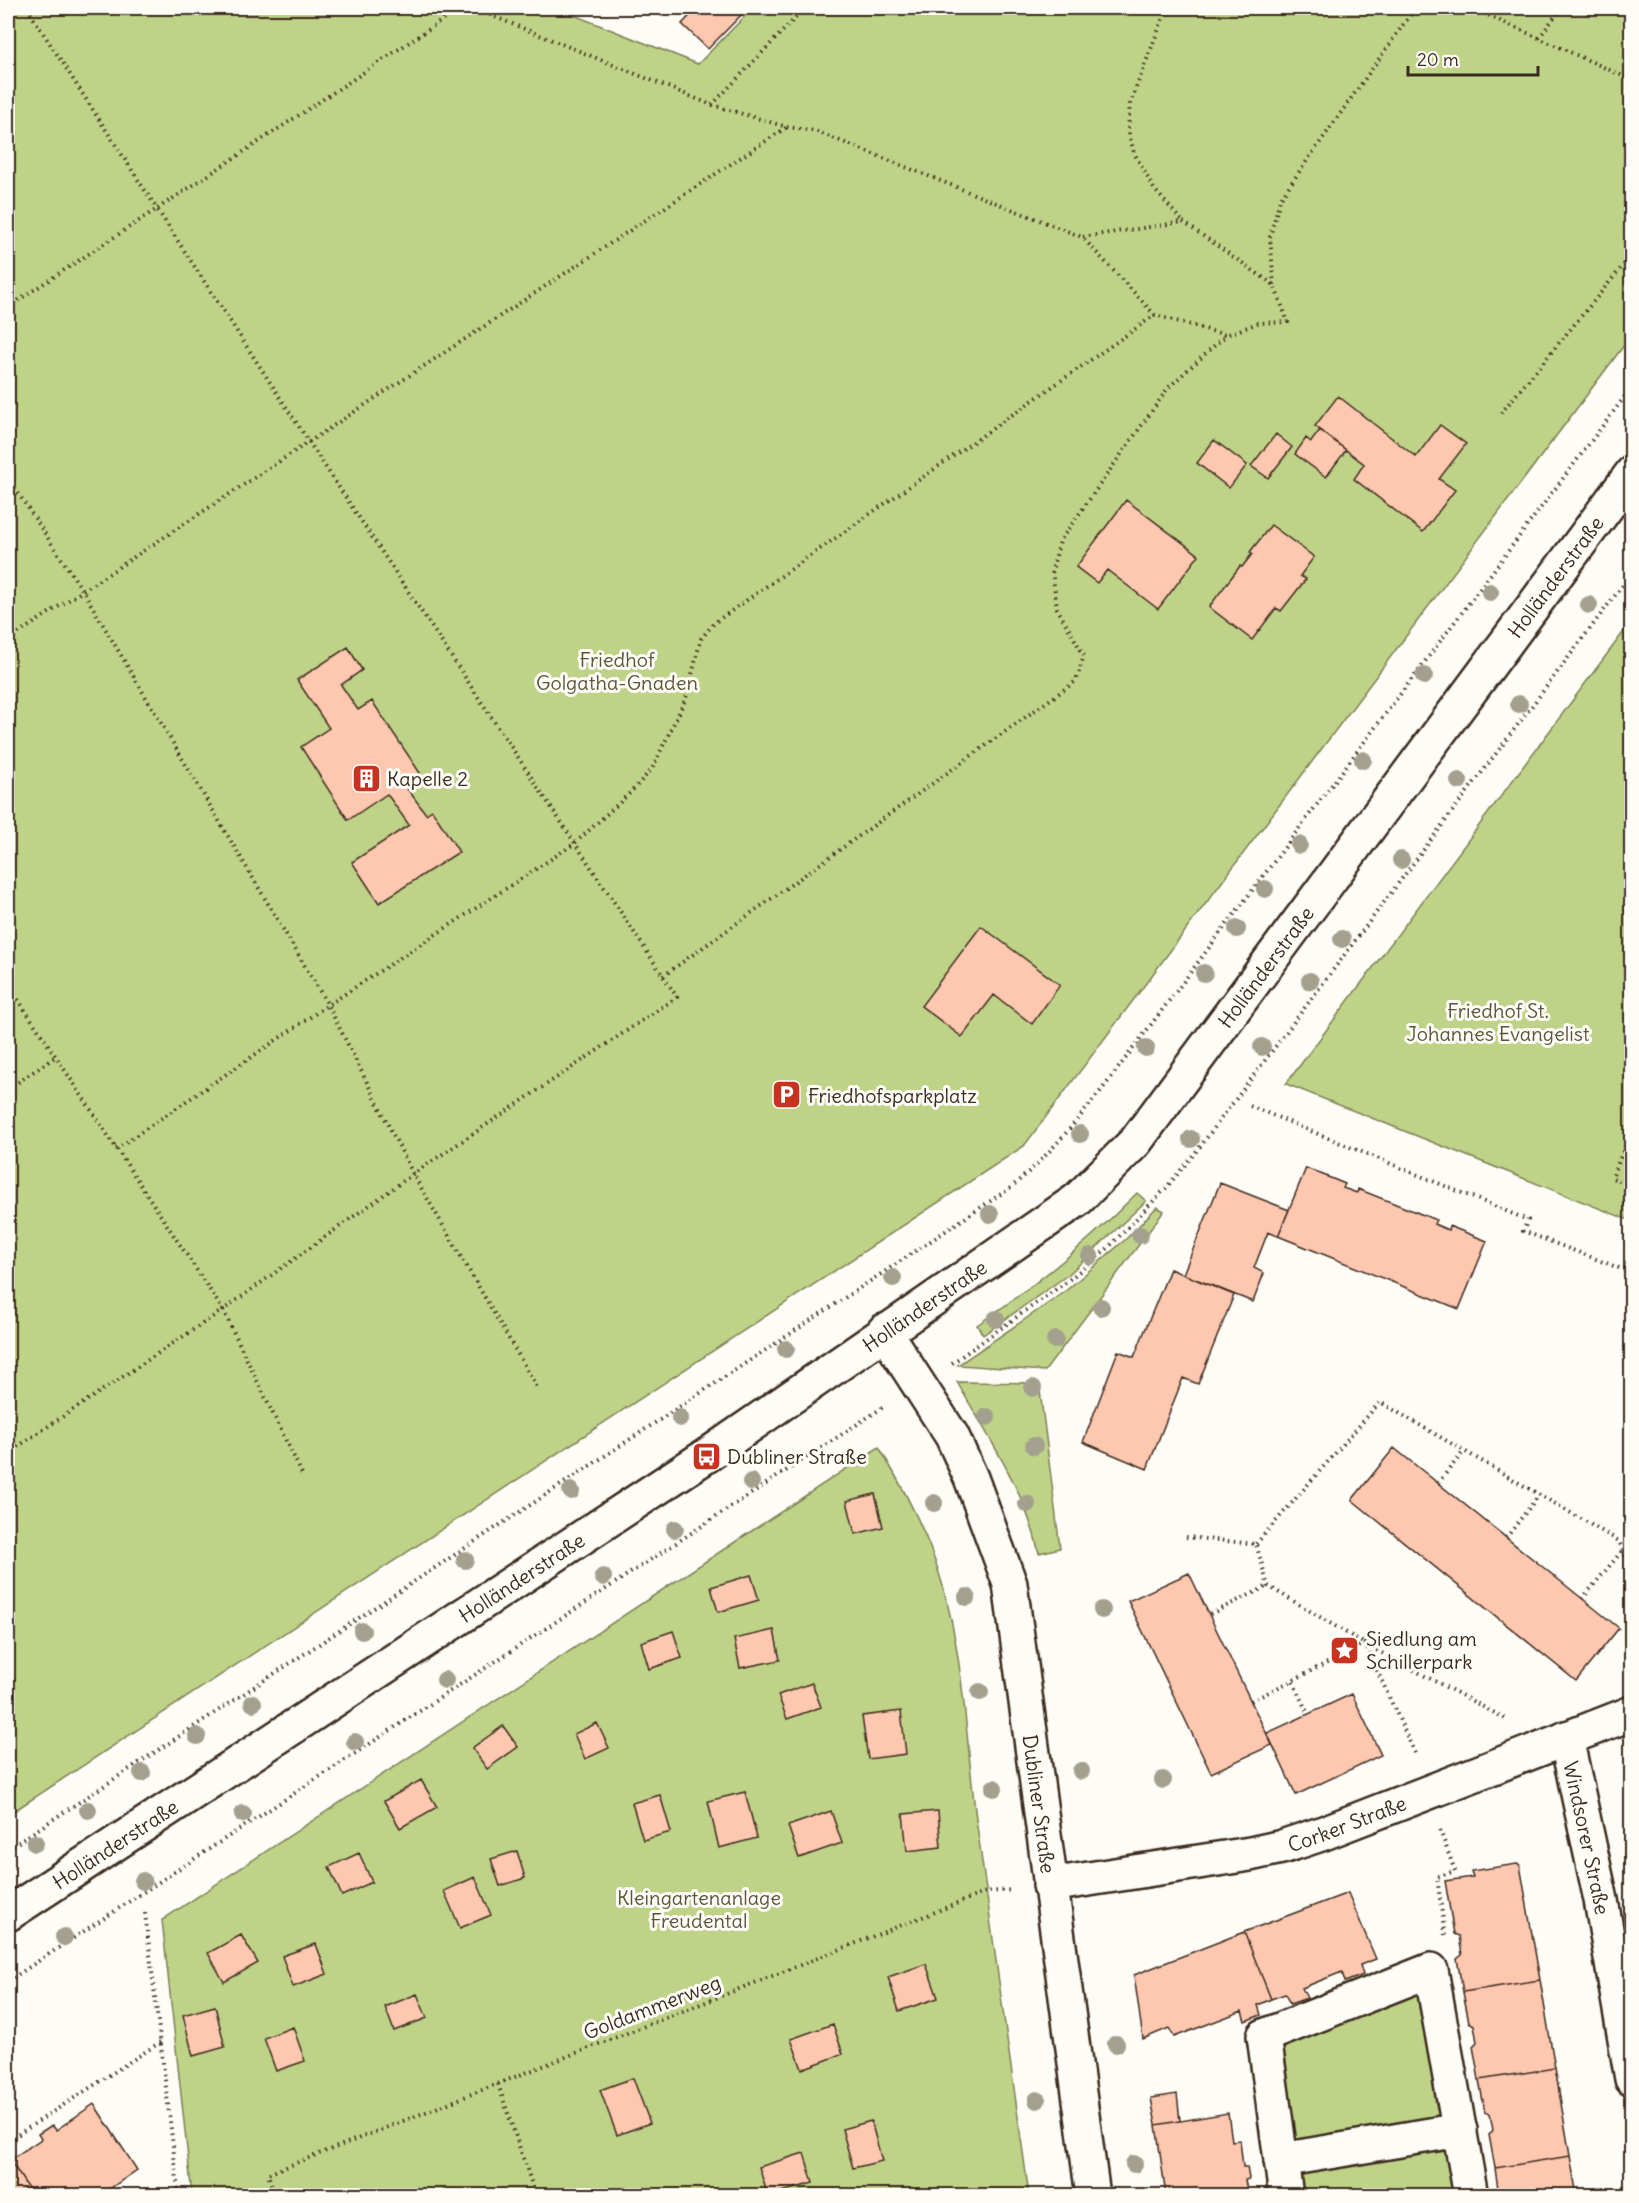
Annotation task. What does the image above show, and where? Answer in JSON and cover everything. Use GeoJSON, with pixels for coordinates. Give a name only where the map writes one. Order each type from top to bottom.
{"type":"FeatureCollection","features":[{"type":"Feature","properties":{"kind":"street","name":"Holländerstraße"},"geometry":{"type":"LineString","coordinates":[[8,1914],[688,1468],[1077,1200],[1136,1141],[1632,473]]}},
{"type":"Feature","properties":{"kind":"street","name":"Dubliner Straße"},"geometry":{"type":"LineString","coordinates":[[884,1331],[952,1436],[975,1487],[1010,1584],[1094,2196]]}},
{"type":"Feature","properties":{"kind":"street","name":"Corker Straße"},"geometry":{"type":"LineString","coordinates":[[1050,1885],[1282,1847],[1321,1834],[1632,1713]]}},
{"type":"Feature","properties":{"kind":"street","name":"Windsorer Straße"},"geometry":{"type":"LineString","coordinates":[[1566,1738],[1601,1900],[1632,2079]]}},
{"type":"Feature","properties":{"kind":"street"},"geometry":{"type":"LineString","coordinates":[[1286,2196],[1264,2036],[1431,1970],[1471,2196]]}},
{"type":"Feature","properties":{"kind":"street"},"geometry":{"type":"LineString","coordinates":[[1281,2160],[1460,2130]]}},
{"type":"Feature","properties":{"kind":"path"},"geometry":{"type":"LineString","coordinates":[[8,1453],[223,1310],[413,1174],[677,997],[309,442],[27,8]]}},
{"type":"Feature","properties":{"kind":"path"},"geometry":{"type":"LineString","coordinates":[[8,307],[461,8]]}},
{"type":"Feature","properties":{"kind":"path"},"geometry":{"type":"LineString","coordinates":[[473,8],[712,105],[787,127],[816,131],[1082,237],[1155,315],[1226,335]]}},
{"type":"Feature","properties":{"kind":"path"},"geometry":{"type":"LineString","coordinates":[[712,105],[805,8]]}},
{"type":"Feature","properties":{"kind":"path"},"geometry":{"type":"LineString","coordinates":[[1167,8],[1130,103],[1128,130],[1134,153],[1154,189],[1183,222],[1274,285]]}},
{"type":"Feature","properties":{"kind":"path"},"geometry":{"type":"LineString","coordinates":[[663,976],[1076,681],[1084,656],[1057,608],[1052,570],[1060,541],[1168,388],[1226,335],[1258,323],[1288,322],[1274,285],[1270,237],[1280,199],[1415,8]]}},
{"type":"Feature","properties":{"kind":"path"},"geometry":{"type":"LineString","coordinates":[[1472,8],[1632,80]]}},
{"type":"Feature","properties":{"kind":"path"},"geometry":{"type":"LineString","coordinates":[[1539,38],[1561,8]]}},
{"type":"Feature","properties":{"kind":"path"},"geometry":{"type":"LineString","coordinates":[[8,640],[787,127]]}},
{"type":"Feature","properties":{"kind":"path"},"geometry":{"type":"LineString","coordinates":[[1082,237],[1183,222]]}},
{"type":"Feature","properties":{"kind":"path"},"geometry":{"type":"LineString","coordinates":[[1501,413],[1632,255]]}},
{"type":"Feature","properties":{"kind":"path"},"geometry":{"type":"LineString","coordinates":[[116,1149],[328,1005],[574,844],[632,792],[652,770],[686,698],[701,639],[714,623],[1155,315]]}},
{"type":"Feature","properties":{"kind":"path"},"geometry":{"type":"LineString","coordinates":[[8,1850],[891,1268],[1010,1188],[1028,1173],[1056,1146],[1107,1083],[1632,387]]}},
{"type":"Feature","properties":{"kind":"path"},"geometry":{"type":"LineString","coordinates":[[8,478],[83,591],[328,1005],[413,1174],[537,1387]]}},
{"type":"Feature","properties":{"kind":"path"},"geometry":{"type":"LineString","coordinates":[[955,1360],[1066,1282],[1107,1249],[1166,1188],[1199,1148],[1632,573]]}},
{"type":"Feature","properties":{"kind":"path"},"geometry":{"type":"LineString","coordinates":[[8,984],[223,1310],[303,1476]]}},
{"type":"Feature","properties":{"kind":"path"},"geometry":{"type":"LineString","coordinates":[[8,1089],[55,1057]]}},
{"type":"Feature","properties":{"kind":"path"},"geometry":{"type":"LineString","coordinates":[[1250,1106],[1528,1221],[1523,1231],[1632,1272]]}},
{"type":"Feature","properties":{"kind":"path"},"geometry":{"type":"LineString","coordinates":[[1632,1129],[1612,1178],[1632,1186]]}},
{"type":"Feature","properties":{"kind":"path"},"geometry":{"type":"LineString","coordinates":[[1256,1544],[1380,1402],[1619,1541],[1632,1573]]}},
{"type":"Feature","properties":{"kind":"path"},"geometry":{"type":"LineString","coordinates":[[8,1981],[859,1422]]}},
{"type":"Feature","properties":{"kind":"path"},"geometry":{"type":"LineString","coordinates":[[1438,1483],[1464,1451]]}},
{"type":"Feature","properties":{"kind":"path"},"geometry":{"type":"LineString","coordinates":[[1506,1538],[1539,1495]]}},
{"type":"Feature","properties":{"kind":"path"},"geometry":{"type":"LineString","coordinates":[[1186,1537],[1256,1544]]}},
{"type":"Feature","properties":{"kind":"path"},"geometry":{"type":"LineString","coordinates":[[1256,1544],[1268,1586],[1365,1644],[1515,1724]]}},
{"type":"Feature","properties":{"kind":"path"},"geometry":{"type":"LineString","coordinates":[[1582,1599],[1623,1551]]}},
{"type":"Feature","properties":{"kind":"path"},"geometry":{"type":"LineString","coordinates":[[1209,1614],[1268,1586]]}},
{"type":"Feature","properties":{"kind":"path"},"geometry":{"type":"LineString","coordinates":[[1251,1701],[1365,1644]]}},
{"type":"Feature","properties":{"kind":"path"},"geometry":{"type":"LineString","coordinates":[[1365,1644],[1419,1762]]}},
{"type":"Feature","properties":{"kind":"path"},"geometry":{"type":"LineString","coordinates":[[1293,1682],[1308,1714]]}},
{"type":"Feature","properties":{"kind":"path"},"geometry":{"type":"LineString","coordinates":[[1431,1970],[1446,1936],[1437,1877],[1455,1871],[1438,1826]]}},
{"type":"Feature","properties":{"kind":"path","name":"Goldammerweg"},"geometry":{"type":"LineString","coordinates":[[275,2196],[268,2174],[986,1892],[1050,1885]]}},
{"type":"Feature","properties":{"kind":"path"},"geometry":{"type":"LineString","coordinates":[[145,1913],[179,2196]]}},
{"type":"Feature","properties":{"kind":"path"},"geometry":{"type":"LineString","coordinates":[[8,2141],[162,2041]]}},
{"type":"Feature","properties":{"kind":"path"},"geometry":{"type":"LineString","coordinates":[[498,2084],[536,2196]]}},
{"type":"Feature","properties":{"kind":"green space","name":"Friedhof Golgatha-Gnaden"},"geometry":{"type":"Polygon","coordinates":[[[8,8],[556,8],[698,64],[753,8],[1631,8],[1631,336],[1024,1146],[8,1815],[8,8]]]}},
{"type":"Feature","properties":{"kind":"green space","name":"Friedhof St. Johannes Evangelist"},"geometry":{"type":"Polygon","coordinates":[[[1631,622],[1631,1221],[1286,1084],[1631,622]]]}},
{"type":"Feature","properties":{"kind":"green space"},"geometry":{"type":"Polygon","coordinates":[[[1137,1193],[1146,1201],[1069,1274],[983,1335],[977,1325],[1060,1263],[1137,1193]]]}},
{"type":"Feature","properties":{"kind":"green space"},"geometry":{"type":"Polygon","coordinates":[[[1157,1207],[1164,1211],[1045,1371],[958,1365],[1062,1294],[1126,1239],[1157,1207]]]}},
{"type":"Feature","properties":{"kind":"green space"},"geometry":{"type":"Polygon","coordinates":[[[957,1382],[1039,1383],[1060,1548],[1039,1553],[1025,1507],[1015,1486],[957,1382]]]}},
{"type":"Feature","properties":{"kind":"green space","name":"Kleingartenanlage Freudental"},"geometry":{"type":"Polygon","coordinates":[[[879,1447],[923,1530],[950,1613],[956,1643],[977,1826],[1029,2195],[192,2195],[162,1920],[879,1447]]]}},
{"type":"Feature","properties":{"kind":"green space"},"geometry":{"type":"Polygon","coordinates":[[[1409,1993],[1417,1995],[1422,2000],[1444,2117],[1300,2143],[1292,2141],[1281,2050],[1285,2040],[1409,1993]]]}},
{"type":"Feature","properties":{"kind":"green space"},"geometry":{"type":"Polygon","coordinates":[[[1446,2146],[1457,2195],[1298,2195],[1297,2169],[1446,2146]]]}},
{"type":"Feature","properties":{"kind":"building"},"geometry":{"type":"Polygon","coordinates":[[[697,8],[748,8],[708,49],[682,24],[697,8]]]}},
{"type":"Feature","properties":{"kind":"building"},"geometry":{"type":"Polygon","coordinates":[[[1338,396],[1416,457],[1440,425],[1466,444],[1439,479],[1455,490],[1423,532],[1354,479],[1364,464],[1315,426],[1338,396]]]}},
{"type":"Feature","properties":{"kind":"building"},"geometry":{"type":"Polygon","coordinates":[[[1320,430],[1346,450],[1326,477],[1295,454],[1306,438],[1311,442],[1320,430]]]}},
{"type":"Feature","properties":{"kind":"building"},"geometry":{"type":"Polygon","coordinates":[[[1276,434],[1292,447],[1268,478],[1251,466],[1276,434]]]}},
{"type":"Feature","properties":{"kind":"building"},"geometry":{"type":"Polygon","coordinates":[[[1214,440],[1247,465],[1229,488],[1197,463],[1214,440]]]}},
{"type":"Feature","properties":{"kind":"building"},"geometry":{"type":"Polygon","coordinates":[[[1126,500],[1199,555],[1158,609],[1107,570],[1097,583],[1076,567],[1126,500]]]}},
{"type":"Feature","properties":{"kind":"building"},"geometry":{"type":"Polygon","coordinates":[[[1271,525],[1314,557],[1300,576],[1306,579],[1281,611],[1276,608],[1252,640],[1209,607],[1252,554],[1250,552],[1271,525]]]}},
{"type":"Feature","properties":{"kind":"building","name":"Kapelle 2"},"geometry":{"type":"Polygon","coordinates":[[[348,647],[362,670],[341,685],[358,710],[372,701],[420,773],[403,783],[426,814],[432,810],[459,852],[379,903],[352,862],[409,825],[387,794],[348,820],[301,747],[329,728],[297,680],[348,647]]]}},
{"type":"Feature","properties":{"kind":"building"},"geometry":{"type":"Polygon","coordinates":[[[981,926],[1060,985],[1032,1024],[994,995],[962,1037],[921,1006],[981,926]]]}},
{"type":"Feature","properties":{"kind":"building"},"geometry":{"type":"Polygon","coordinates":[[[1306,1168],[1345,1184],[1343,1188],[1357,1193],[1358,1189],[1436,1220],[1434,1224],[1448,1230],[1449,1226],[1487,1241],[1459,1309],[1278,1236],[1306,1168]]]}},
{"type":"Feature","properties":{"kind":"building"},"geometry":{"type":"Polygon","coordinates":[[[1220,1183],[1289,1210],[1278,1236],[1268,1232],[1254,1268],[1264,1273],[1253,1302],[1183,1274],[1220,1183]]]}},
{"type":"Feature","properties":{"kind":"building"},"geometry":{"type":"Polygon","coordinates":[[[1170,1269],[1234,1295],[1198,1384],[1183,1378],[1147,1469],[1083,1442],[1118,1351],[1134,1357],[1170,1269]]]}},
{"type":"Feature","properties":{"kind":"building"},"geometry":{"type":"Polygon","coordinates":[[[1394,1448],[1619,1628],[1576,1681],[1352,1500],[1394,1448]]]}},
{"type":"Feature","properties":{"kind":"building"},"geometry":{"type":"Polygon","coordinates":[[[875,1494],[883,1527],[855,1534],[847,1501],[875,1494]]]}},
{"type":"Feature","properties":{"kind":"building"},"geometry":{"type":"Polygon","coordinates":[[[1189,1573],[1272,1745],[1211,1773],[1128,1601],[1189,1573]]]}},
{"type":"Feature","properties":{"kind":"building"},"geometry":{"type":"Polygon","coordinates":[[[751,1575],[759,1600],[718,1612],[711,1587],[751,1575]]]}},
{"type":"Feature","properties":{"kind":"building"},"geometry":{"type":"Polygon","coordinates":[[[774,1630],[780,1660],[740,1668],[734,1639],[774,1630]]]}},
{"type":"Feature","properties":{"kind":"building"},"geometry":{"type":"Polygon","coordinates":[[[673,1631],[682,1658],[649,1669],[641,1642],[673,1631]]]}},
{"type":"Feature","properties":{"kind":"building"},"geometry":{"type":"Polygon","coordinates":[[[812,1683],[821,1707],[787,1719],[778,1695],[812,1683]]]}},
{"type":"Feature","properties":{"kind":"building"},"geometry":{"type":"Polygon","coordinates":[[[1352,1694],[1381,1755],[1296,1795],[1267,1733],[1352,1694]]]}},
{"type":"Feature","properties":{"kind":"building"},"geometry":{"type":"Polygon","coordinates":[[[901,1711],[906,1754],[868,1759],[862,1716],[901,1711]]]}},
{"type":"Feature","properties":{"kind":"building"},"geometry":{"type":"Polygon","coordinates":[[[597,1723],[609,1748],[585,1759],[574,1734],[597,1723]]]}},
{"type":"Feature","properties":{"kind":"building"},"geometry":{"type":"Polygon","coordinates":[[[503,1726],[518,1747],[487,1769],[472,1748],[503,1726]]]}},
{"type":"Feature","properties":{"kind":"building"},"geometry":{"type":"Polygon","coordinates":[[[421,1780],[437,1807],[400,1828],[384,1801],[421,1780]]]}},
{"type":"Feature","properties":{"kind":"building"},"geometry":{"type":"Polygon","coordinates":[[[745,1792],[757,1838],[719,1848],[708,1801],[745,1792]]]}},
{"type":"Feature","properties":{"kind":"building"},"geometry":{"type":"Polygon","coordinates":[[[660,1795],[671,1832],[643,1840],[632,1803],[660,1795]]]}},
{"type":"Feature","properties":{"kind":"building"},"geometry":{"type":"Polygon","coordinates":[[[831,1811],[842,1843],[799,1858],[788,1826],[831,1811]]]}},
{"type":"Feature","properties":{"kind":"building"},"geometry":{"type":"Polygon","coordinates":[[[938,1811],[941,1847],[907,1851],[903,1814],[938,1811]]]}},
{"type":"Feature","properties":{"kind":"building"},"geometry":{"type":"Polygon","coordinates":[[[517,1851],[525,1878],[500,1886],[491,1859],[517,1851]]]}},
{"type":"Feature","properties":{"kind":"building"},"geometry":{"type":"Polygon","coordinates":[[[359,1853],[372,1882],[342,1896],[329,1867],[359,1853]]]}},
{"type":"Feature","properties":{"kind":"building"},"geometry":{"type":"Polygon","coordinates":[[[1520,1865],[1540,1980],[1463,1992],[1457,1959],[1462,1955],[1459,1936],[1454,1934],[1445,1881],[1473,1877],[1471,1871],[1520,1865]]]}},
{"type":"Feature","properties":{"kind":"building"},"geometry":{"type":"Polygon","coordinates":[[[475,1877],[491,1915],[460,1928],[444,1891],[475,1877]]]}},
{"type":"Feature","properties":{"kind":"building"},"geometry":{"type":"Polygon","coordinates":[[[1348,1893],[1376,1959],[1360,1965],[1363,1975],[1345,1982],[1342,1972],[1302,1988],[1307,1998],[1290,2004],[1285,1994],[1271,1999],[1244,1932],[1348,1893]]]}},
{"type":"Feature","properties":{"kind":"building"},"geometry":{"type":"Polygon","coordinates":[[[1244,1932],[1271,1999],[1258,2005],[1261,2015],[1245,2021],[1242,2011],[1174,2037],[1169,2028],[1143,2039],[1134,1975],[1244,1932]]]}},
{"type":"Feature","properties":{"kind":"building"},"geometry":{"type":"Polygon","coordinates":[[[241,1935],[258,1963],[224,1982],[208,1953],[241,1935]]]}},
{"type":"Feature","properties":{"kind":"building"},"geometry":{"type":"Polygon","coordinates":[[[316,1944],[327,1974],[293,1987],[282,1956],[316,1944]]]}},
{"type":"Feature","properties":{"kind":"building"},"geometry":{"type":"Polygon","coordinates":[[[926,1964],[938,1998],[899,2011],[888,1977],[926,1964]]]}},
{"type":"Feature","properties":{"kind":"building"},"geometry":{"type":"Polygon","coordinates":[[[1540,1980],[1555,2068],[1479,2080],[1473,2046],[1477,2042],[1474,2025],[1469,2022],[1463,1992],[1540,1980]]]}},
{"type":"Feature","properties":{"kind":"building"},"geometry":{"type":"Polygon","coordinates":[[[417,1994],[427,2018],[394,2031],[385,2007],[417,1994]]]}},
{"type":"Feature","properties":{"kind":"building"},"geometry":{"type":"Polygon","coordinates":[[[215,2006],[225,2047],[193,2056],[183,2015],[215,2006]]]}},
{"type":"Feature","properties":{"kind":"building"},"geometry":{"type":"Polygon","coordinates":[[[833,2024],[843,2054],[802,2069],[791,2039],[833,2024]]]}},
{"type":"Feature","properties":{"kind":"building"},"geometry":{"type":"Polygon","coordinates":[[[293,2027],[305,2061],[276,2071],[264,2038],[293,2027]]]}},
{"type":"Feature","properties":{"kind":"building"},"geometry":{"type":"Polygon","coordinates":[[[1555,2068],[1570,2156],[1495,2168],[1489,2135],[1493,2130],[1490,2114],[1485,2112],[1479,2080],[1555,2068]]]}},
{"type":"Feature","properties":{"kind":"building"},"geometry":{"type":"Polygon","coordinates":[[[633,2078],[650,2123],[617,2135],[600,2090],[633,2078]]]}},
{"type":"Feature","properties":{"kind":"building"},"geometry":{"type":"Polygon","coordinates":[[[1177,2094],[1180,2121],[1156,2125],[1151,2098],[1177,2094]]]}},
{"type":"Feature","properties":{"kind":"building"},"geometry":{"type":"Polygon","coordinates":[[[94,2104],[137,2170],[99,2196],[33,2196],[10,2160],[41,2139],[38,2134],[52,2125],[56,2130],[94,2104]]]}},
{"type":"Feature","properties":{"kind":"building"},"geometry":{"type":"Polygon","coordinates":[[[1228,2113],[1232,2141],[1240,2140],[1243,2167],[1247,2167],[1249,2179],[1245,2180],[1248,2196],[1166,2196],[1156,2125],[1228,2113]]]}},
{"type":"Feature","properties":{"kind":"building"},"geometry":{"type":"Polygon","coordinates":[[[871,2121],[882,2161],[853,2168],[842,2129],[871,2121]]]}},
{"type":"Feature","properties":{"kind":"building"},"geometry":{"type":"Polygon","coordinates":[[[804,2153],[813,2183],[768,2196],[759,2167],[804,2153]]]}},
{"type":"Feature","properties":{"kind":"building"},"geometry":{"type":"Polygon","coordinates":[[[1570,2156],[1577,2196],[1499,2196],[1495,2168],[1570,2156]]]}},
{"type":"Feature","properties":{"kind":"building"},"geometry":{"type":"Polygon","coordinates":[[[10,2160],[33,2196],[8,2196],[8,2162],[10,2160]]]}},
{"type":"Feature","properties":{"kind":"place","name":"Kapelle 2"},"geometry":{"type":"Point","coordinates":[366,778]}},
{"type":"Feature","properties":{"kind":"place","name":"Friedhofsparkplatz"},"geometry":{"type":"Point","coordinates":[787,1095]}},
{"type":"Feature","properties":{"kind":"place","name":"Dubliner Straße"},"geometry":{"type":"Point","coordinates":[706,1456]}},
{"type":"Feature","properties":{"kind":"place","name":"Siedlung am Schillerpark"},"geometry":{"type":"Point","coordinates":[1345,1650]}}]}
